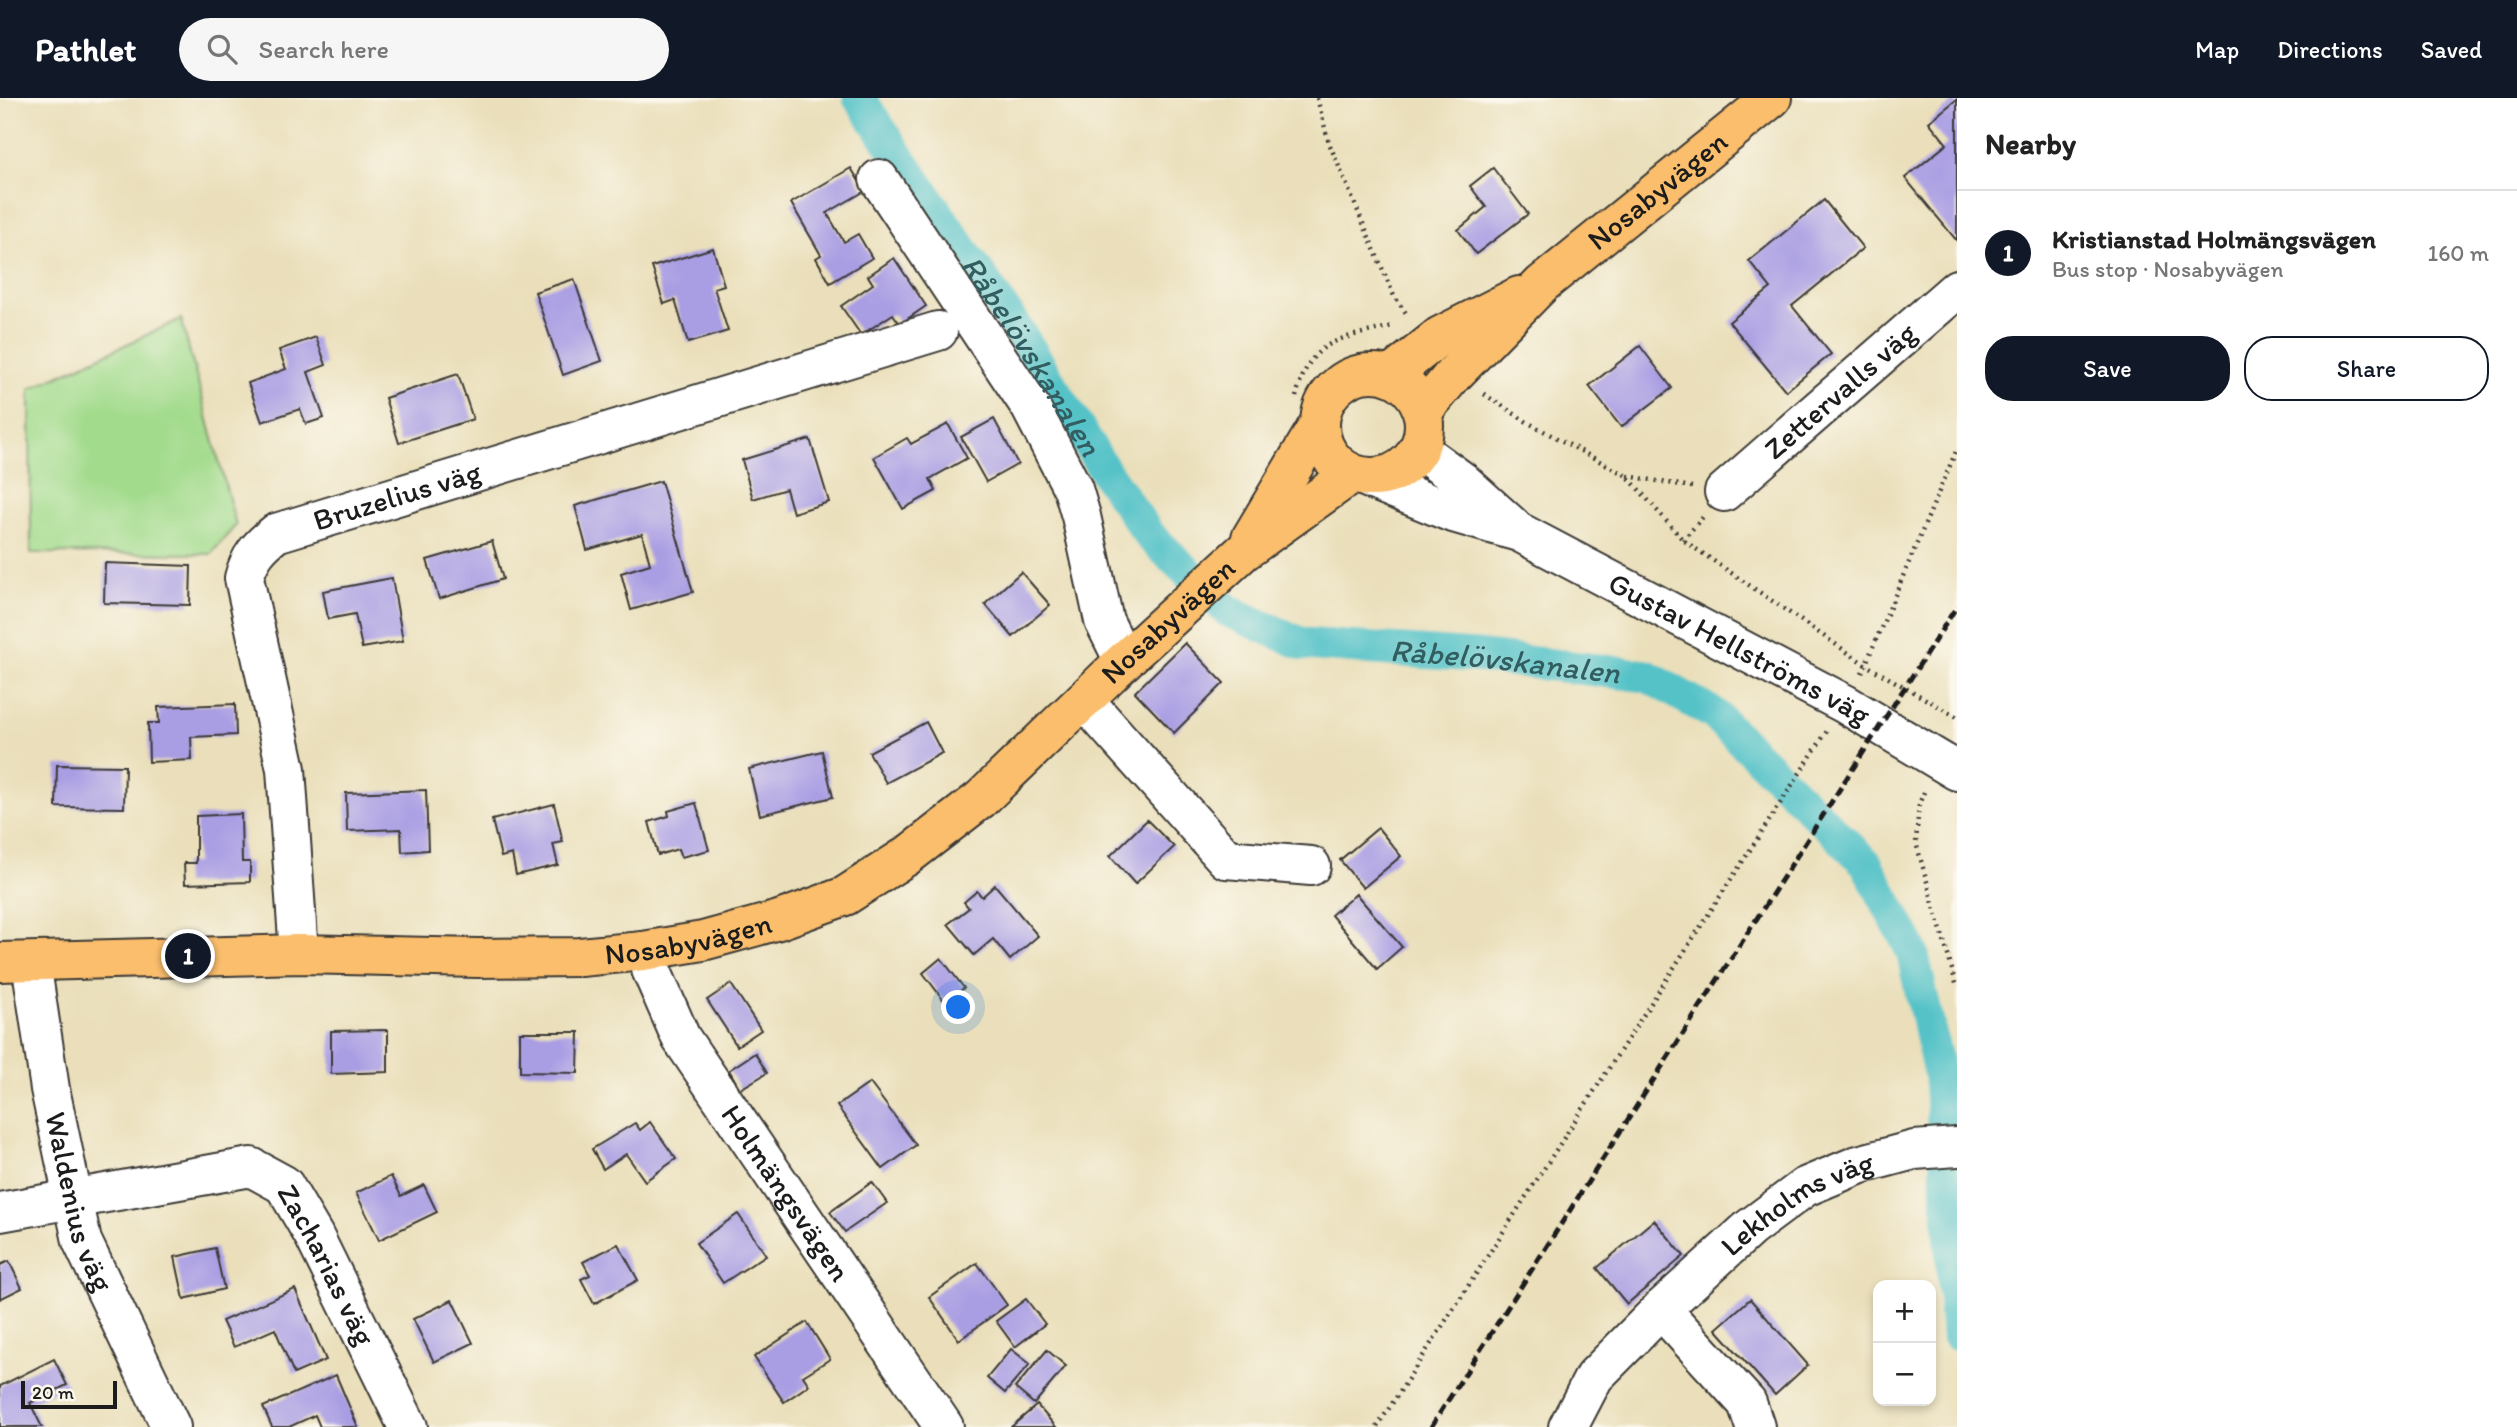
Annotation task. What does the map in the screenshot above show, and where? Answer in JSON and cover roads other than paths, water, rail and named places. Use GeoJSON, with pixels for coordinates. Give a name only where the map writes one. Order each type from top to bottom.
{"type":"FeatureCollection","features":[{"type":"Feature","properties":{"kind":"main road","name":"Nosabyvägen"},"geometry":{"type":"LineString","coordinates":[[1420,430],[1453,375],[1542,284],[1772,98]]}},
{"type":"Feature","properties":{"kind":"main road","name":"Nosabyvägen"},"geometry":{"type":"LineString","coordinates":[[1390,376],[1427,344],[1542,284]]}},
{"type":"Feature","properties":{"kind":"main road"},"geometry":{"type":"LineString","coordinates":[[1365,373],[1390,376],[1410,390],[1420,430],[1413,458],[1396,472],[1376,478],[1359,476],[1342,469],[1328,454],[1320,435],[1319,424],[1326,400],[1342,382],[1365,373]]}},
{"type":"Feature","properties":{"kind":"main road","name":"Nosabyvägen"},"geometry":{"type":"LineString","coordinates":[[1233,561],[1319,424]]}},
{"type":"Feature","properties":{"kind":"main road","name":"Nosabyvägen"},"geometry":{"type":"LineString","coordinates":[[15,962],[299,954],[580,957],[643,951],[703,941],[779,920],[845,895],[907,856],[981,799],[1124,660],[1233,561],[1359,476]]}},
{"type":"Feature","properties":{"kind":"street"},"geometry":{"type":"LineString","coordinates":[[879,179],[1030,406],[1073,489],[1082,516],[1104,621],[1124,660]]}},
{"type":"Feature","properties":{"kind":"street","name":"Zettervalls väg"},"geometry":{"type":"LineString","coordinates":[[1724,492],[1957,289]]}},
{"type":"Feature","properties":{"kind":"street","name":"Bruzelius väg"},"geometry":{"type":"LineString","coordinates":[[299,954],[286,769],[244,578],[248,564],[265,542],[276,533],[938,331]]}},
{"type":"Feature","properties":{"kind":"street","name":"Gustav Hellströms väg"},"geometry":{"type":"LineString","coordinates":[[1420,430],[1462,481],[1519,532]]}},
{"type":"Feature","properties":{"kind":"street","name":"Gustav Hellströms väg"},"geometry":{"type":"LineString","coordinates":[[1359,476],[1451,512],[1519,532],[1845,704],[1948,766]]}},
{"type":"Feature","properties":{"kind":"street"},"geometry":{"type":"LineString","coordinates":[[1084,700],[1226,859],[1311,866]]}},
{"type":"Feature","properties":{"kind":"street","name":"Holmängsvägen"},"geometry":{"type":"LineString","coordinates":[[643,951],[681,1038],[944,1427]]}},
{"type":"Feature","properties":{"kind":"street","name":"Waldenius väg"},"geometry":{"type":"LineString","coordinates":[[15,962],[50,1089],[82,1241],[171,1427]]}},
{"type":"Feature","properties":{"kind":"street","name":"Lekholms väg"},"geometry":{"type":"LineString","coordinates":[[1567,1427],[1594,1377],[1661,1309],[1750,1228],[1805,1187],[1858,1165],[1914,1150],[1957,1147]]}},
{"type":"Feature","properties":{"kind":"street","name":"Zacharias väg"},"geometry":{"type":"LineString","coordinates":[[0,1212],[251,1167],[284,1185],[314,1236],[408,1427]]}},
{"type":"Feature","properties":{"kind":"street"},"geometry":{"type":"LineString","coordinates":[[1661,1309],[1746,1403],[1755,1427]]}},
{"type":"Feature","properties":{"kind":"waterway","name":"Råbelövskanalen"},"geometry":{"type":"LineString","coordinates":[[859,98],[1019,332],[1106,473],[1150,536],[1228,611],[1303,644],[1476,656],[1647,676],[1714,714],[1866,863],[1912,951],[1940,1077],[1957,1334]]}},
{"type":"Feature","properties":{"kind":"railway"},"geometry":{"type":"LineString","coordinates":[[1431,1427],[1957,606]]}},
{"type":"Feature","properties":{"kind":"place","name":"Kristianstad Holmängsvägen"},"geometry":{"type":"Point","coordinates":[188,956]}}]}
